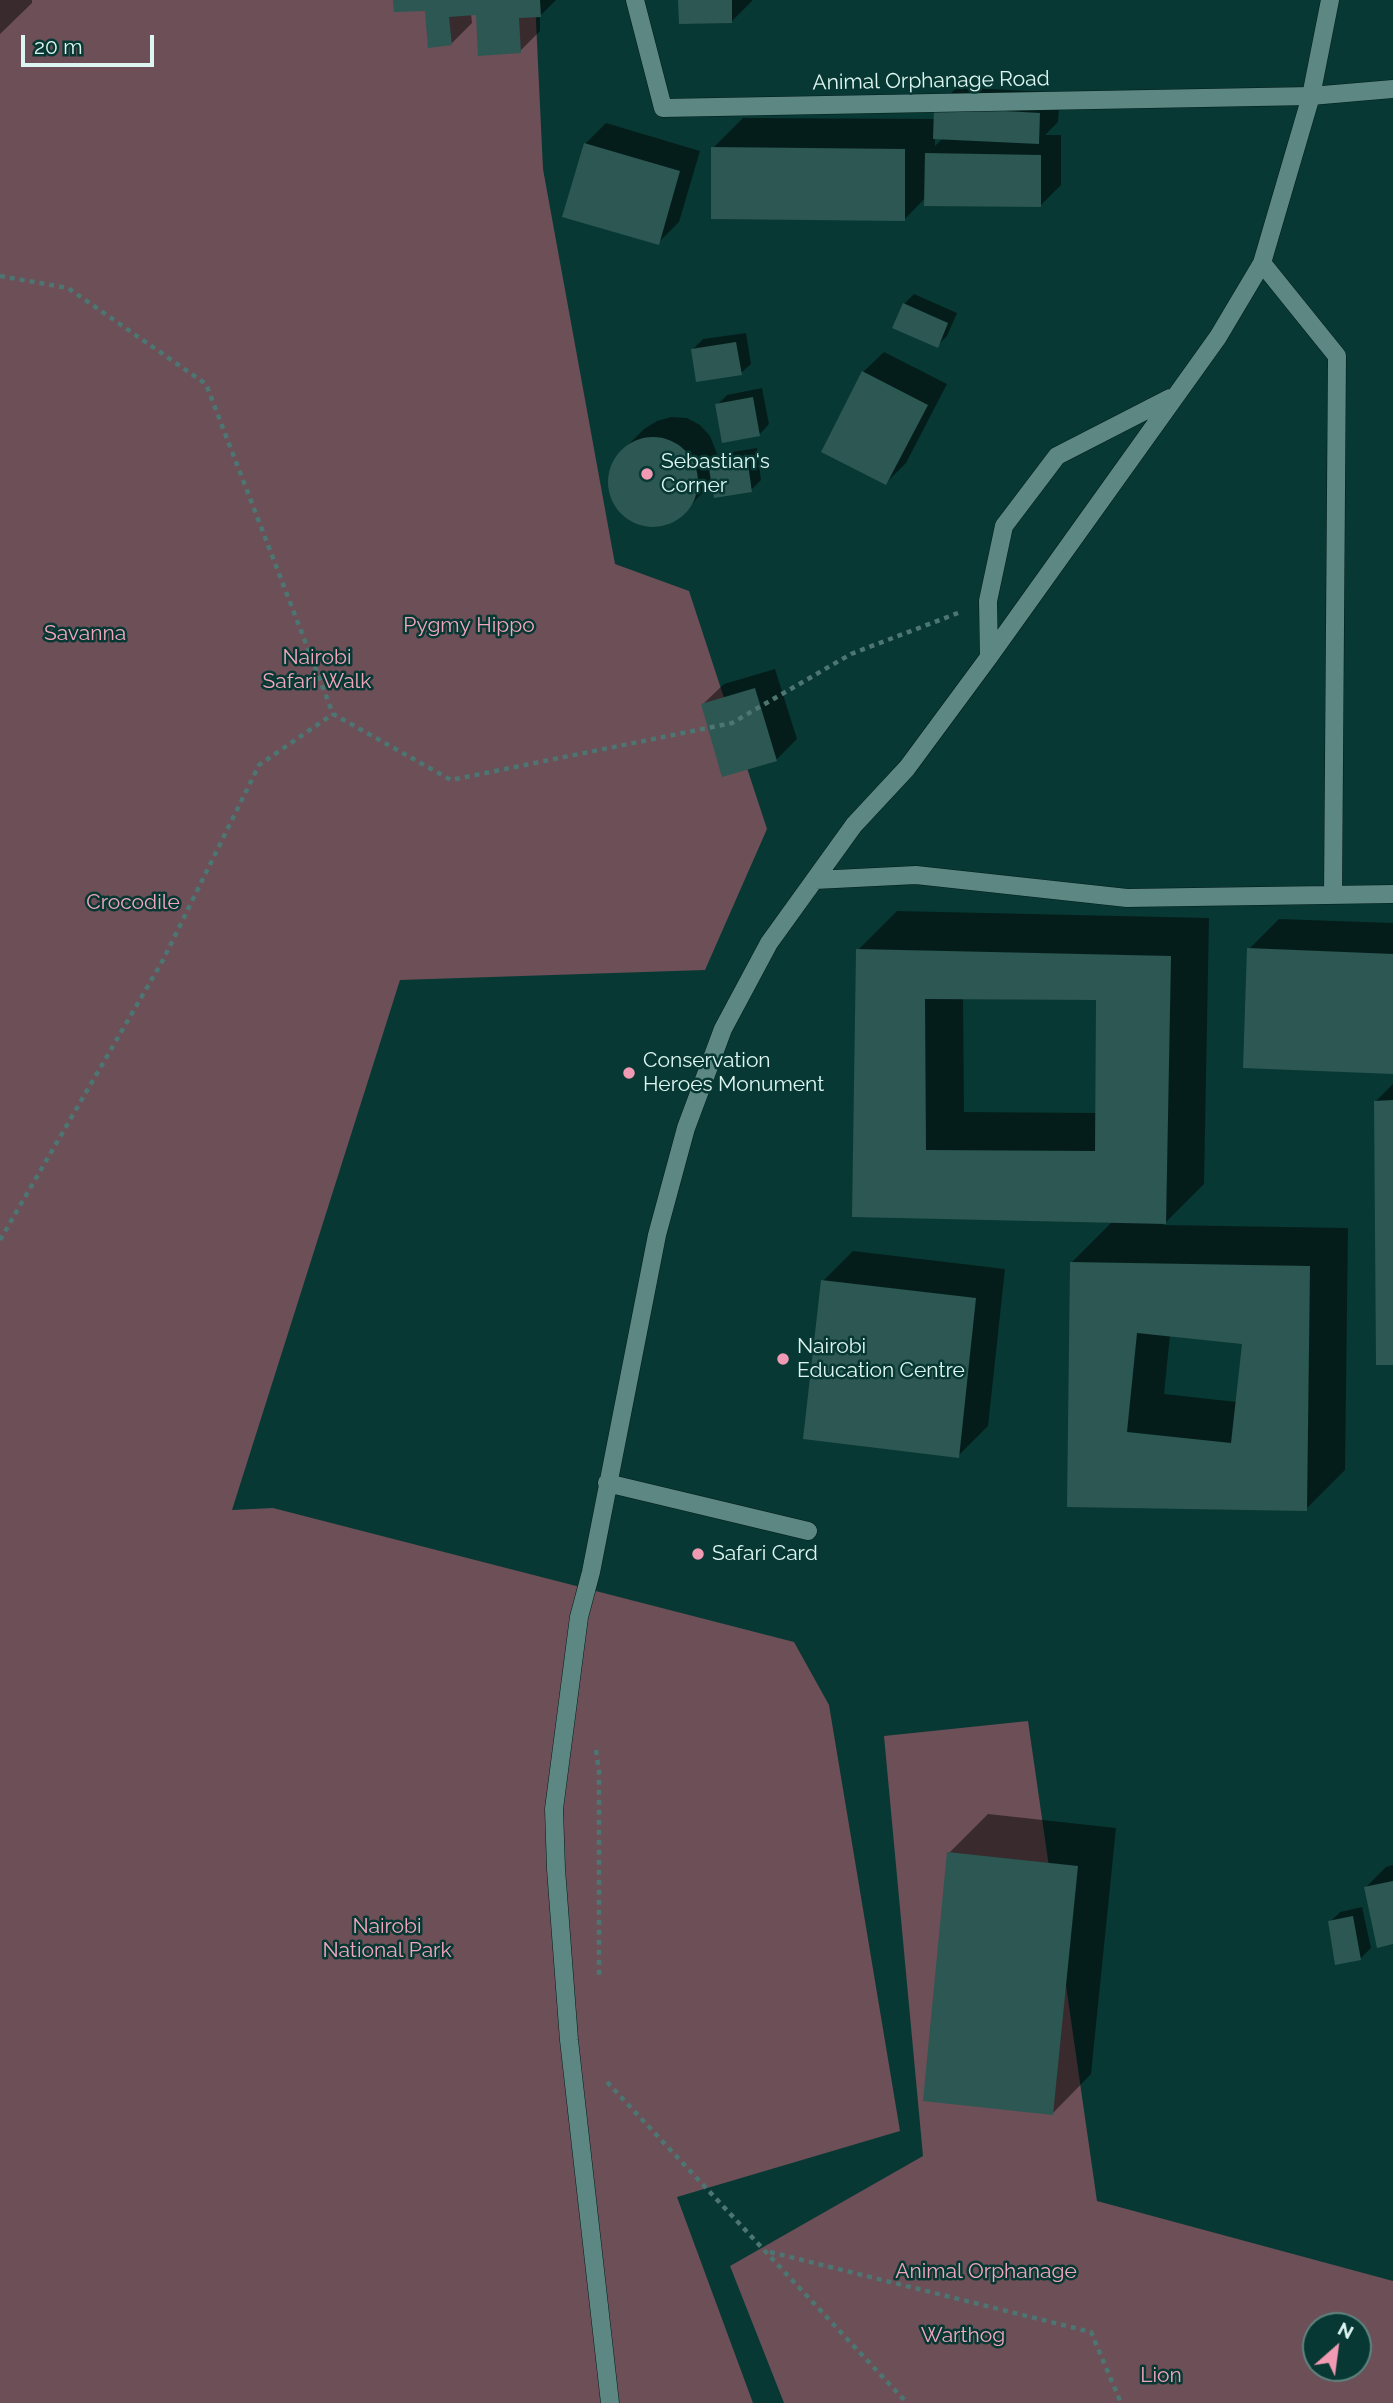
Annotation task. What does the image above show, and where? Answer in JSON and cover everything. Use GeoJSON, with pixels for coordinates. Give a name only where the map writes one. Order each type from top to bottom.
{"type":"FeatureCollection","features":[{"type":"Feature","properties":{"kind":"street","name":"Animal Orphanage Road"},"geometry":{"type":"LineString","coordinates":[[635,0],[663,108],[1311,96]]}},
{"type":"Feature","properties":{"kind":"street"},"geometry":{"type":"LineString","coordinates":[[610,2403],[569,2040],[554,1809],[579,1617],[591,1572],[657,1234],[686,1128],[723,1030],[769,943],[854,825],[907,768],[989,657],[1217,337],[1262,263],[1311,96],[1330,0]]}},
{"type":"Feature","properties":{"kind":"street"},"geometry":{"type":"LineString","coordinates":[[1311,96],[1393,89]]}},
{"type":"Feature","properties":{"kind":"street"},"geometry":{"type":"LineString","coordinates":[[1262,263],[1337,356],[1333,895]]}},
{"type":"Feature","properties":{"kind":"street"},"geometry":{"type":"LineString","coordinates":[[989,657],[988,601],[1004,526],[1056,456],[1174,396]]}},
{"type":"Feature","properties":{"kind":"street"},"geometry":{"type":"LineString","coordinates":[[815,880],[916,875],[1127,898],[1393,894]]}},
{"type":"Feature","properties":{"kind":"street"},"geometry":{"type":"LineString","coordinates":[[607,1483],[808,1531]]}},
{"type":"Feature","properties":{"kind":"path"},"geometry":{"type":"LineString","coordinates":[[0,276],[68,288],[206,384],[333,714],[451,780],[732,723],[851,654],[988,601]]}},
{"type":"Feature","properties":{"kind":"path"},"geometry":{"type":"LineString","coordinates":[[0,1240],[163,960],[258,765],[333,714]]}},
{"type":"Feature","properties":{"kind":"path"},"geometry":{"type":"LineString","coordinates":[[596,1746],[599,1771],[599,1977]]}},
{"type":"Feature","properties":{"kind":"path"},"geometry":{"type":"LineString","coordinates":[[599,2073],[907,2403]]}},
{"type":"Feature","properties":{"kind":"path"},"geometry":{"type":"LineString","coordinates":[[766,2251],[1091,2332],[1121,2403]]}},
{"type":"Feature","properties":{"kind":"green space"},"geometry":{"type":"Polygon","coordinates":[[[0,0],[535,0],[543,169],[615,564],[689,591],[767,829],[705,970],[400,980],[232,1510],[273,1508],[794,1642],[829,1705],[900,2131],[677,2197],[753,2403],[0,2403],[0,0]]]}},
{"type":"Feature","properties":{"kind":"green space","name":"Animal Orphanage"},"geometry":{"type":"Polygon","coordinates":[[[1028,1721],[1097,2201],[1393,2281],[1393,2403],[784,2403],[730,2266],[923,2156],[884,1736],[1028,1721]]]}},
{"type":"Feature","properties":{"kind":"building"},"geometry":{"type":"Polygon","coordinates":[[[393,0],[540,0],[541,17],[519,18],[521,53],[478,56],[476,15],[449,17],[452,45],[428,48],[425,11],[394,12],[393,0]]]}},
{"type":"Feature","properties":{"kind":"building"},"geometry":{"type":"Polygon","coordinates":[[[678,0],[732,0],[732,23],[679,24],[678,0]]]}},
{"type":"Feature","properties":{"kind":"building"},"geometry":{"type":"Polygon","coordinates":[[[934,107],[1040,113],[1039,144],[933,139],[934,107]]]}},
{"type":"Feature","properties":{"kind":"building"},"geometry":{"type":"Polygon","coordinates":[[[584,143],[680,171],[659,245],[562,217],[584,143]]]}},
{"type":"Feature","properties":{"kind":"building"},"geometry":{"type":"Polygon","coordinates":[[[711,147],[905,149],[905,221],[711,219],[711,147]]]}},
{"type":"Feature","properties":{"kind":"building"},"geometry":{"type":"Polygon","coordinates":[[[925,153],[1041,155],[1041,207],[924,206],[925,153]]]}},
{"type":"Feature","properties":{"kind":"building"},"geometry":{"type":"Polygon","coordinates":[[[903,303],[948,323],[938,348],[892,328],[903,303]]]}},
{"type":"Feature","properties":{"kind":"building"},"geometry":{"type":"Polygon","coordinates":[[[736,342],[742,375],[696,382],[691,349],[736,342]]]}},
{"type":"Feature","properties":{"kind":"building"},"geometry":{"type":"Polygon","coordinates":[[[862,371],[928,405],[886,485],[821,452],[862,371]]]}},
{"type":"Feature","properties":{"kind":"building"},"geometry":{"type":"Polygon","coordinates":[[[753,397],[760,436],[722,443],[715,404],[753,397]]]}},
{"type":"Feature","properties":{"kind":"building"},"geometry":{"type":"Polygon","coordinates":[[[653,437],[670,440],[685,450],[695,465],[698,482],[695,499],[685,514],[670,524],[653,527],[636,524],[621,514],[611,499],[608,482],[611,465],[621,450],[636,440],[653,437]]]}},
{"type":"Feature","properties":{"kind":"building"},"geometry":{"type":"Polygon","coordinates":[[[747,457],[752,492],[714,498],[708,463],[747,457]]]}},
{"type":"Feature","properties":{"kind":"building"},"geometry":{"type":"Polygon","coordinates":[[[755,688],[777,761],[722,777],[701,704],[755,688]]]}},
{"type":"Feature","properties":{"kind":"building"},"geometry":{"type":"Polygon","coordinates":[[[1247,948],[1393,954],[1393,1074],[1243,1068],[1247,948]]]}},
{"type":"Feature","properties":{"kind":"building"},"geometry":{"type":"Polygon","coordinates":[[[856,949],[1171,956],[1166,1224],[852,1217],[856,949]],[[925,999],[926,1150],[1095,1151],[1096,1000],[925,999]]]}},
{"type":"Feature","properties":{"kind":"building"},"geometry":{"type":"Polygon","coordinates":[[[1393,1100],[1393,1365],[1376,1365],[1374,1101],[1393,1100]]]}},
{"type":"Feature","properties":{"kind":"building"},"geometry":{"type":"Polygon","coordinates":[[[1070,1262],[1310,1266],[1307,1511],[1067,1507],[1070,1262]],[[1137,1333],[1127,1432],[1231,1443],[1242,1344],[1137,1333]]]}},
{"type":"Feature","properties":{"kind":"building"},"geometry":{"type":"Polygon","coordinates":[[[821,1280],[976,1298],[959,1458],[803,1439],[821,1280]]]}},
{"type":"Feature","properties":{"kind":"building"},"geometry":{"type":"Polygon","coordinates":[[[947,1852],[1078,1866],[1053,2115],[923,2101],[947,1852]]]}},
{"type":"Feature","properties":{"kind":"building"},"geometry":{"type":"Polygon","coordinates":[[[1393,1881],[1393,1944],[1377,1948],[1364,1887],[1393,1881]]]}},
{"type":"Feature","properties":{"kind":"building"},"geometry":{"type":"Polygon","coordinates":[[[1353,1916],[1361,1960],[1335,1965],[1328,1921],[1353,1916]]]}},
{"type":"Feature","properties":{"kind":"place","name":"Sebastian‘s Corner"},"geometry":{"type":"Point","coordinates":[647,474]}},
{"type":"Feature","properties":{"kind":"place","name":"Conservation Heroes Monument"},"geometry":{"type":"Point","coordinates":[629,1073]}},
{"type":"Feature","properties":{"kind":"place","name":"Nairobi Education Centre"},"geometry":{"type":"Point","coordinates":[783,1359]}},
{"type":"Feature","properties":{"kind":"place","name":"Safari Card"},"geometry":{"type":"Point","coordinates":[698,1554]}},
{"type":"Feature","properties":{"kind":"park label","name":"Pygmy Hippo"},"geometry":{"type":"Point","coordinates":[469,626]}},
{"type":"Feature","properties":{"kind":"park label","name":"Savanna"},"geometry":{"type":"Point","coordinates":[85,634]}},
{"type":"Feature","properties":{"kind":"park label","name":"Nairobi Safari Walk"},"geometry":{"type":"Point","coordinates":[317,670]}},
{"type":"Feature","properties":{"kind":"park label","name":"Crocodile"},"geometry":{"type":"Point","coordinates":[133,903]}},
{"type":"Feature","properties":{"kind":"park label","name":"Nairobi National Park"},"geometry":{"type":"Point","coordinates":[387,1939]}},
{"type":"Feature","properties":{"kind":"park label","name":"Warthog"},"geometry":{"type":"Point","coordinates":[963,2336]}},
{"type":"Feature","properties":{"kind":"park label","name":"Lion"},"geometry":{"type":"Point","coordinates":[1161,2376]}}]}
